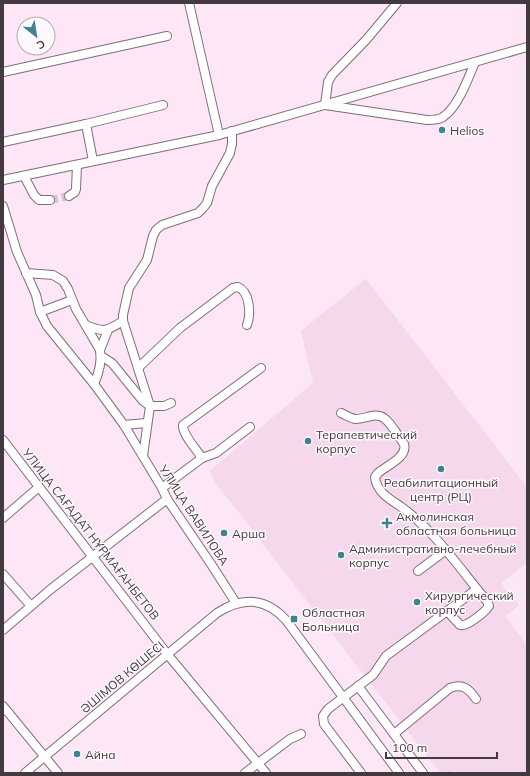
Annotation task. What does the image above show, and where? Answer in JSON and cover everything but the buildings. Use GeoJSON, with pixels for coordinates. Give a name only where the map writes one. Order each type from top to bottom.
{"type":"FeatureCollection","features":[{"type":"Feature","properties":{"kind":"street"},"geometry":{"type":"LineString","coordinates":[[189,3],[219,135]]}},
{"type":"Feature","properties":{"kind":"street"},"geometry":{"type":"LineString","coordinates":[[325,105],[328,82],[332,75],[366,40],[397,3]]}},
{"type":"Feature","properties":{"kind":"street"},"geometry":{"type":"LineString","coordinates":[[3,72],[167,36]]}},
{"type":"Feature","properties":{"kind":"street"},"geometry":{"type":"LineString","coordinates":[[3,180],[219,135],[527,47]]}},
{"type":"Feature","properties":{"kind":"street"},"geometry":{"type":"LineString","coordinates":[[325,105],[427,120],[441,118],[451,111],[475,62]]}},
{"type":"Feature","properties":{"kind":"street"},"geometry":{"type":"LineString","coordinates":[[3,142],[164,105]]}},
{"type":"Feature","properties":{"kind":"street"},"geometry":{"type":"LineString","coordinates":[[86,124],[93,162]]}},
{"type":"Feature","properties":{"kind":"street"},"geometry":{"type":"LineString","coordinates":[[143,456],[146,423],[150,406],[123,321],[129,288],[147,260],[156,230],[162,225],[198,213],[207,203],[212,186],[230,153],[232,131]]}},
{"type":"Feature","properties":{"kind":"street"},"geometry":{"type":"LineString","coordinates":[[68,196],[75,192],[77,165]]}},
{"type":"Feature","properties":{"kind":"street"},"geometry":{"type":"LineString","coordinates":[[24,176],[34,195],[39,200],[50,200]]}},
{"type":"Feature","properties":{"kind":"street","name":"УЛИЦА ВАВИЛОВА"},"geometry":{"type":"LineString","coordinates":[[3,206],[17,252],[36,295],[40,312],[47,326],[94,384],[124,425],[162,488],[167,499],[236,603]]}},
{"type":"Feature","properties":{"kind":"street"},"geometry":{"type":"LineString","coordinates":[[26,273],[43,273],[53,275],[63,281],[68,288],[72,300],[100,353],[112,363],[143,401],[150,406],[164,406],[171,404]]}},
{"type":"Feature","properties":{"kind":"street"},"geometry":{"type":"LineString","coordinates":[[138,368],[180,328],[233,288],[242,288],[246,293],[249,319],[247,325]]}},
{"type":"Feature","properties":{"kind":"street"},"geometry":{"type":"LineString","coordinates":[[40,312],[72,300]]}},
{"type":"Feature","properties":{"kind":"street"},"geometry":{"type":"LineString","coordinates":[[86,325],[99,330],[108,330],[123,321]]}},
{"type":"Feature","properties":{"kind":"street"},"geometry":{"type":"LineString","coordinates":[[94,384],[100,364],[100,353],[108,330]]}},
{"type":"Feature","properties":{"kind":"street"},"geometry":{"type":"LineString","coordinates":[[202,458],[182,429],[183,425],[261,368]]}},
{"type":"Feature","properties":{"kind":"street"},"geometry":{"type":"LineString","coordinates":[[341,413],[352,419],[379,416],[388,422],[405,447],[399,458],[375,477],[377,485],[387,497],[414,517],[446,550],[487,601],[488,606],[466,624],[460,625],[447,611]]}},
{"type":"Feature","properties":{"kind":"street"},"geometry":{"type":"LineString","coordinates":[[124,425],[146,423]]}},
{"type":"Feature","properties":{"kind":"street"},"geometry":{"type":"LineString","coordinates":[[162,488],[202,458],[216,454],[250,428]]}},
{"type":"Feature","properties":{"kind":"street","name":"УЛИЦА САҒАДАТ НҰРМАҒАНБЕТОВ"},"geometry":{"type":"LineString","coordinates":[[3,440],[168,655],[266,773]]}},
{"type":"Feature","properties":{"kind":"street"},"geometry":{"type":"LineString","coordinates":[[3,518],[39,487]]}},
{"type":"Feature","properties":{"kind":"street"},"geometry":{"type":"LineString","coordinates":[[3,630],[51,589],[167,499]]}},
{"type":"Feature","properties":{"kind":"street"},"geometry":{"type":"LineString","coordinates":[[418,571],[446,550]]}},
{"type":"Feature","properties":{"kind":"street"},"geometry":{"type":"LineString","coordinates":[[3,574],[31,606]]}},
{"type":"Feature","properties":{"kind":"street"},"geometry":{"type":"LineString","coordinates":[[361,773],[323,722],[324,714],[343,697],[376,672],[386,656],[477,589]]}},
{"type":"Feature","properties":{"kind":"street"},"geometry":{"type":"LineString","coordinates":[[236,603],[245,601],[261,603],[280,613],[299,636],[399,773]]}},
{"type":"Feature","properties":{"kind":"street","name":"ӘШІМОВ КӨШЕСІ"},"geometry":{"type":"LineString","coordinates":[[25,773],[217,613],[236,603]]}},
{"type":"Feature","properties":{"kind":"street"},"geometry":{"type":"LineString","coordinates":[[358,686],[423,773]]}},
{"type":"Feature","properties":{"kind":"street"},"geometry":{"type":"LineString","coordinates":[[394,734],[450,688],[458,686],[464,687],[469,690],[476,700]]}},
{"type":"Feature","properties":{"kind":"street"},"geometry":{"type":"LineString","coordinates":[[3,706],[58,773]]}},
{"type":"Feature","properties":{"kind":"street"},"geometry":{"type":"LineString","coordinates":[[245,773],[290,739],[302,734]]}},
{"type":"Feature","properties":{"kind":"shaded area","name":"Акмолинская областная больница"},"geometry":{"type":"Polygon","coordinates":[[[366,279],[527,487],[527,563],[501,583],[519,605],[505,616],[527,645],[527,773],[459,773],[456,770],[451,773],[440,773],[215,482],[210,471],[313,383],[301,331],[366,279]]]}},
{"type":"Feature","properties":{"kind":"tunnel"},"geometry":{"type":"LineString","coordinates":[[50,200],[69,196]]}},
{"type":"Feature","properties":{"kind":"place","name":"Helios"},"geometry":{"type":"Point","coordinates":[442,130]}},
{"type":"Feature","properties":{"kind":"place","name":"Терапевтический корпус"},"geometry":{"type":"Point","coordinates":[308,441]}},
{"type":"Feature","properties":{"kind":"place","name":"Реабилитационный центр (РЦ)"},"geometry":{"type":"Point","coordinates":[441,469]}},
{"type":"Feature","properties":{"kind":"place","name":"Акмолинская областная больница"},"geometry":{"type":"Point","coordinates":[387,523]}},
{"type":"Feature","properties":{"kind":"place","name":"Арша"},"geometry":{"type":"Point","coordinates":[224,533]}},
{"type":"Feature","properties":{"kind":"place","name":"Административно-лечебный корпус"},"geometry":{"type":"Point","coordinates":[341,555]}},
{"type":"Feature","properties":{"kind":"place","name":"Хирургический корпус"},"geometry":{"type":"Point","coordinates":[417,602]}},
{"type":"Feature","properties":{"kind":"place","name":"Областная Больница"},"geometry":{"type":"Point","coordinates":[294,619]}},
{"type":"Feature","properties":{"kind":"place","name":"Айна"},"geometry":{"type":"Point","coordinates":[77,754]}}]}
